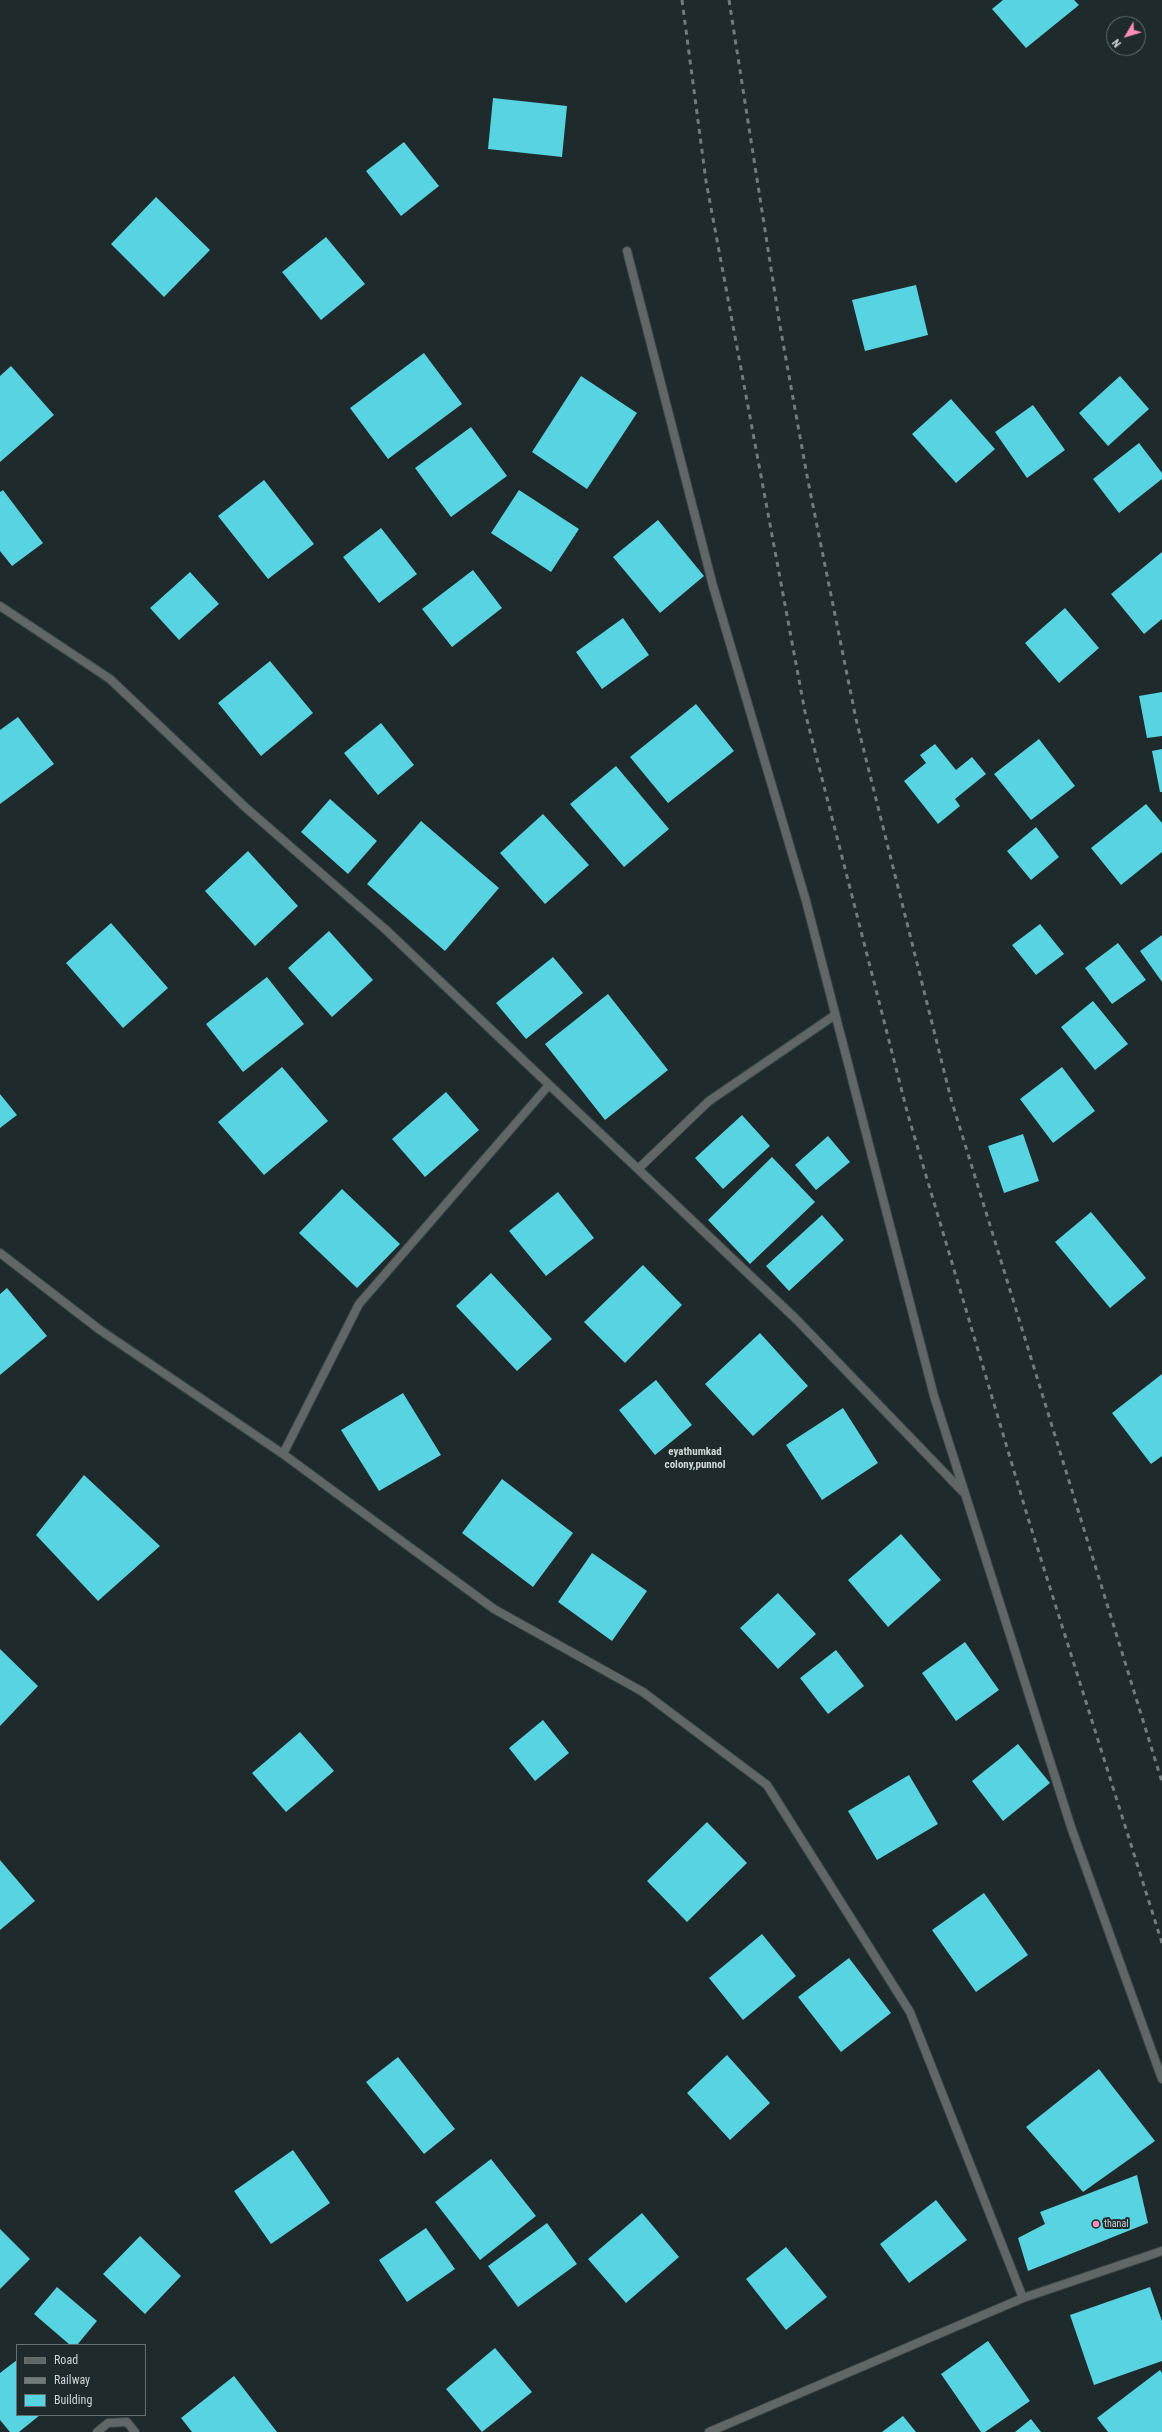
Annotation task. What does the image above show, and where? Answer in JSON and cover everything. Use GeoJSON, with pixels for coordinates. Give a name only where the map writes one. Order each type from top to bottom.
{"type":"FeatureCollection","features":[{"type":"Feature","properties":{"kind":"street"},"geometry":{"type":"LineString","coordinates":[[627,251],[713,586],[806,901],[934,1396],[1071,1827],[1162,2079]]}},
{"type":"Feature","properties":{"kind":"street"},"geometry":{"type":"LineString","coordinates":[[0,606],[110,679],[246,806],[385,929],[796,1319],[966,1495]]}},
{"type":"Feature","properties":{"kind":"street"},"geometry":{"type":"LineString","coordinates":[[638,1169],[709,1101],[835,1015]]}},
{"type":"Feature","properties":{"kind":"street"},"geometry":{"type":"LineString","coordinates":[[283,1454],[359,1304],[550,1085]]}},
{"type":"Feature","properties":{"kind":"street"},"geometry":{"type":"LineString","coordinates":[[0,1253],[100,1330],[283,1454],[494,1609],[643,1692],[767,1784],[910,2012],[1023,2298]]}},
{"type":"Feature","properties":{"kind":"street"},"geometry":{"type":"LineString","coordinates":[[709,2432],[1023,2298],[1162,2251]]}},
{"type":"Feature","properties":{"kind":"street"},"geometry":{"type":"LineString","coordinates":[[97,2432],[108,2423],[127,2422],[135,2432]]}},
{"type":"Feature","properties":{"kind":"building"},"geometry":{"type":"Polygon","coordinates":[[[1003,0],[1074,0],[1079,5],[1026,48],[992,9],[1003,0]]]}},
{"type":"Feature","properties":{"kind":"building"},"geometry":{"type":"Polygon","coordinates":[[[493,98],[567,106],[562,157],[488,149],[493,98]]]}},
{"type":"Feature","properties":{"kind":"building"},"geometry":{"type":"Polygon","coordinates":[[[404,142],[439,186],[401,216],[366,171],[404,142]]]}},
{"type":"Feature","properties":{"kind":"building"},"geometry":{"type":"Polygon","coordinates":[[[156,197],[210,250],[164,297],[111,244],[156,197]]]}},
{"type":"Feature","properties":{"kind":"building"},"geometry":{"type":"Polygon","coordinates":[[[326,237],[365,284],[321,320],[282,272],[326,237]]]}},
{"type":"Feature","properties":{"kind":"building"},"geometry":{"type":"Polygon","coordinates":[[[916,285],[928,335],[865,351],[852,300],[916,285]]]}},
{"type":"Feature","properties":{"kind":"building"},"geometry":{"type":"Polygon","coordinates":[[[424,353],[462,404],[388,459],[350,408],[424,353]]]}},
{"type":"Feature","properties":{"kind":"building"},"geometry":{"type":"Polygon","coordinates":[[[11,366],[54,415],[0,462],[0,376],[11,366]]]}},
{"type":"Feature","properties":{"kind":"building"},"geometry":{"type":"Polygon","coordinates":[[[581,376],[637,413],[587,489],[532,452],[581,376]]]}},
{"type":"Feature","properties":{"kind":"building"},"geometry":{"type":"Polygon","coordinates":[[[1120,376],[1149,409],[1108,446],[1079,413],[1120,376]]]}},
{"type":"Feature","properties":{"kind":"building"},"geometry":{"type":"Polygon","coordinates":[[[951,399],[995,449],[956,483],[912,434],[951,399]]]}},
{"type":"Feature","properties":{"kind":"building"},"geometry":{"type":"Polygon","coordinates":[[[1033,405],[1065,450],[1027,478],[995,432],[1033,405]]]}},
{"type":"Feature","properties":{"kind":"building"},"geometry":{"type":"Polygon","coordinates":[[[471,427],[507,476],[451,517],[415,468],[471,427]]]}},
{"type":"Feature","properties":{"kind":"building"},"geometry":{"type":"Polygon","coordinates":[[[1139,443],[1162,473],[1162,479],[1119,513],[1093,479],[1139,443]]]}},
{"type":"Feature","properties":{"kind":"building"},"geometry":{"type":"Polygon","coordinates":[[[264,480],[314,544],[268,579],[218,516],[264,480]]]}},
{"type":"Feature","properties":{"kind":"building"},"geometry":{"type":"Polygon","coordinates":[[[3,490],[43,543],[12,566],[0,551],[0,492],[3,490]]]}},
{"type":"Feature","properties":{"kind":"building"},"geometry":{"type":"Polygon","coordinates":[[[519,490],[579,529],[551,572],[491,533],[519,490]]]}},
{"type":"Feature","properties":{"kind":"building"},"geometry":{"type":"Polygon","coordinates":[[[658,520],[704,576],[660,613],[613,557],[658,520]]]}},
{"type":"Feature","properties":{"kind":"building"},"geometry":{"type":"Polygon","coordinates":[[[381,528],[417,574],[379,603],[343,557],[381,528]]]}},
{"type":"Feature","properties":{"kind":"building"},"geometry":{"type":"Polygon","coordinates":[[[1162,552],[1162,619],[1144,634],[1111,594],[1162,552]]]}},
{"type":"Feature","properties":{"kind":"building"},"geometry":{"type":"Polygon","coordinates":[[[473,570],[502,608],[452,647],[422,609],[473,570]]]}},
{"type":"Feature","properties":{"kind":"building"},"geometry":{"type":"Polygon","coordinates":[[[190,572],[219,604],[179,640],[150,608],[190,572]]]}},
{"type":"Feature","properties":{"kind":"building"},"geometry":{"type":"Polygon","coordinates":[[[1065,608],[1099,648],[1059,683],[1025,643],[1065,608]]]}},
{"type":"Feature","properties":{"kind":"building"},"geometry":{"type":"Polygon","coordinates":[[[623,618],[649,655],[602,689],[576,652],[623,618]]]}},
{"type":"Feature","properties":{"kind":"building"},"geometry":{"type":"Polygon","coordinates":[[[270,661],[313,713],[261,756],[218,703],[270,661]]]}},
{"type":"Feature","properties":{"kind":"building"},"geometry":{"type":"Polygon","coordinates":[[[1162,692],[1162,736],[1147,738],[1139,696],[1162,692]]]}},
{"type":"Feature","properties":{"kind":"building"},"geometry":{"type":"Polygon","coordinates":[[[696,704],[734,751],[668,803],[630,757],[696,704]]]}},
{"type":"Feature","properties":{"kind":"building"},"geometry":{"type":"Polygon","coordinates":[[[18,717],[54,764],[0,804],[0,730],[18,717]]]}},
{"type":"Feature","properties":{"kind":"building"},"geometry":{"type":"Polygon","coordinates":[[[381,723],[414,765],[378,795],[344,753],[381,723]]]}},
{"type":"Feature","properties":{"kind":"building"},"geometry":{"type":"Polygon","coordinates":[[[1039,739],[1075,786],[1031,820],[994,774],[1039,739]]]}},
{"type":"Feature","properties":{"kind":"building"},"geometry":{"type":"Polygon","coordinates":[[[935,744],[956,770],[972,757],[986,774],[955,799],[960,806],[938,824],[904,781],[926,763],[920,755],[935,744]]]}},
{"type":"Feature","properties":{"kind":"building"},"geometry":{"type":"Polygon","coordinates":[[[1162,749],[1162,792],[1160,792],[1152,751],[1162,749]]]}},
{"type":"Feature","properties":{"kind":"building"},"geometry":{"type":"Polygon","coordinates":[[[616,766],[669,829],[624,867],[570,804],[616,766]]]}},
{"type":"Feature","properties":{"kind":"building"},"geometry":{"type":"Polygon","coordinates":[[[330,799],[377,841],[348,874],[301,832],[330,799]]]}},
{"type":"Feature","properties":{"kind":"building"},"geometry":{"type":"Polygon","coordinates":[[[1146,804],[1162,823],[1162,852],[1121,885],[1091,848],[1146,804]]]}},
{"type":"Feature","properties":{"kind":"building"},"geometry":{"type":"Polygon","coordinates":[[[543,814],[589,865],[545,904],[500,853],[543,814]]]}},
{"type":"Feature","properties":{"kind":"building"},"geometry":{"type":"Polygon","coordinates":[[[421,821],[499,888],[445,951],[367,884],[421,821]]]}},
{"type":"Feature","properties":{"kind":"building"},"geometry":{"type":"Polygon","coordinates":[[[1036,827],[1059,857],[1031,880],[1007,851],[1036,827]]]}},
{"type":"Feature","properties":{"kind":"building"},"geometry":{"type":"Polygon","coordinates":[[[248,851],[298,906],[255,946],[205,891],[248,851]]]}},
{"type":"Feature","properties":{"kind":"building"},"geometry":{"type":"Polygon","coordinates":[[[111,923],[168,988],[123,1028],[66,963],[111,923]]]}},
{"type":"Feature","properties":{"kind":"building"},"geometry":{"type":"Polygon","coordinates":[[[1040,924],[1064,954],[1036,975],[1012,945],[1040,924]]]}},
{"type":"Feature","properties":{"kind":"building"},"geometry":{"type":"Polygon","coordinates":[[[329,931],[373,980],[332,1017],[288,968],[329,931]]]}},
{"type":"Feature","properties":{"kind":"building"},"geometry":{"type":"Polygon","coordinates":[[[1162,935],[1162,982],[1140,951],[1162,935]]]}},
{"type":"Feature","properties":{"kind":"building"},"geometry":{"type":"Polygon","coordinates":[[[1118,943],[1146,980],[1112,1004],[1085,968],[1118,943]]]}},
{"type":"Feature","properties":{"kind":"building"},"geometry":{"type":"Polygon","coordinates":[[[553,957],[583,993],[526,1039],[496,1003],[553,957]]]}},
{"type":"Feature","properties":{"kind":"building"},"geometry":{"type":"Polygon","coordinates":[[[267,977],[304,1024],[243,1072],[206,1024],[267,977]]]}},
{"type":"Feature","properties":{"kind":"building"},"geometry":{"type":"Polygon","coordinates":[[[608,994],[668,1070],[605,1120],[545,1044],[608,994]]]}},
{"type":"Feature","properties":{"kind":"building"},"geometry":{"type":"Polygon","coordinates":[[[1093,1001],[1128,1044],[1095,1070],[1061,1027],[1093,1001]]]}},
{"type":"Feature","properties":{"kind":"building"},"geometry":{"type":"Polygon","coordinates":[[[282,1067],[328,1121],[264,1175],[218,1122],[282,1067]]]}},
{"type":"Feature","properties":{"kind":"building"},"geometry":{"type":"Polygon","coordinates":[[[1062,1067],[1095,1111],[1053,1143],[1020,1099],[1062,1067]]]}},
{"type":"Feature","properties":{"kind":"building"},"geometry":{"type":"Polygon","coordinates":[[[446,1092],[479,1130],[425,1177],[392,1139],[446,1092]]]}},
{"type":"Feature","properties":{"kind":"building"},"geometry":{"type":"Polygon","coordinates":[[[0,1094],[17,1115],[0,1128],[0,1094]]]}},
{"type":"Feature","properties":{"kind":"building"},"geometry":{"type":"Polygon","coordinates":[[[742,1115],[770,1146],[723,1189],[695,1158],[742,1115]]]}},
{"type":"Feature","properties":{"kind":"building"},"geometry":{"type":"Polygon","coordinates":[[[1023,1134],[1039,1181],[1004,1193],[988,1146],[1023,1134]]]}},
{"type":"Feature","properties":{"kind":"building"},"geometry":{"type":"Polygon","coordinates":[[[828,1136],[850,1162],[816,1190],[795,1165],[828,1136]]]}},
{"type":"Feature","properties":{"kind":"building"},"geometry":{"type":"Polygon","coordinates":[[[772,1157],[815,1202],[750,1264],[708,1220],[772,1157]]]}},
{"type":"Feature","properties":{"kind":"building"},"geometry":{"type":"Polygon","coordinates":[[[342,1189],[400,1244],[357,1288],[299,1233],[342,1189]]]}},
{"type":"Feature","properties":{"kind":"building"},"geometry":{"type":"Polygon","coordinates":[[[558,1192],[594,1238],[546,1276],[509,1231],[558,1192]]]}},
{"type":"Feature","properties":{"kind":"building"},"geometry":{"type":"Polygon","coordinates":[[[1091,1212],[1146,1278],[1110,1308],[1055,1242],[1091,1212]]]}},
{"type":"Feature","properties":{"kind":"building"},"geometry":{"type":"Polygon","coordinates":[[[822,1215],[844,1240],[789,1291],[766,1266],[822,1215]]]}},
{"type":"Feature","properties":{"kind":"building"},"geometry":{"type":"Polygon","coordinates":[[[643,1265],[682,1305],[625,1363],[584,1322],[643,1265]]]}},
{"type":"Feature","properties":{"kind":"building"},"geometry":{"type":"Polygon","coordinates":[[[491,1273],[552,1339],[517,1371],[456,1306],[491,1273]]]}},
{"type":"Feature","properties":{"kind":"building"},"geometry":{"type":"Polygon","coordinates":[[[7,1288],[47,1336],[0,1375],[0,1294],[7,1288]]]}},
{"type":"Feature","properties":{"kind":"building"},"geometry":{"type":"Polygon","coordinates":[[[760,1333],[808,1386],[753,1436],[705,1384],[760,1333]]]}},
{"type":"Feature","properties":{"kind":"building"},"geometry":{"type":"Polygon","coordinates":[[[1162,1374],[1162,1456],[1151,1464],[1112,1413],[1162,1374]]]}},
{"type":"Feature","properties":{"kind":"building"},"geometry":{"type":"Polygon","coordinates":[[[656,1380],[692,1425],[655,1455],[619,1410],[656,1380]]]}},
{"type":"Feature","properties":{"kind":"building"},"geometry":{"type":"Polygon","coordinates":[[[403,1393],[441,1455],[379,1491],[341,1430],[403,1393]]]}},
{"type":"Feature","properties":{"kind":"building"},"geometry":{"type":"Polygon","coordinates":[[[843,1408],[878,1463],[822,1500],[786,1445],[843,1408]]]}},
{"type":"Feature","properties":{"kind":"building"},"geometry":{"type":"Polygon","coordinates":[[[84,1475],[160,1546],[98,1601],[36,1535],[84,1475]]]}},
{"type":"Feature","properties":{"kind":"building"},"geometry":{"type":"Polygon","coordinates":[[[502,1479],[573,1533],[533,1587],[462,1533],[502,1479]]]}},
{"type":"Feature","properties":{"kind":"building"},"geometry":{"type":"Polygon","coordinates":[[[901,1534],[941,1580],[888,1627],[848,1580],[901,1534]]]}},
{"type":"Feature","properties":{"kind":"building"},"geometry":{"type":"Polygon","coordinates":[[[592,1553],[647,1591],[612,1641],[558,1602],[592,1553]]]}},
{"type":"Feature","properties":{"kind":"building"},"geometry":{"type":"Polygon","coordinates":[[[778,1593],[816,1634],[778,1669],[740,1628],[778,1593]]]}},
{"type":"Feature","properties":{"kind":"building"},"geometry":{"type":"Polygon","coordinates":[[[965,1642],[999,1690],[956,1721],[922,1673],[965,1642]]]}},
{"type":"Feature","properties":{"kind":"building"},"geometry":{"type":"Polygon","coordinates":[[[0,1649],[38,1686],[0,1726],[0,1649]]]}},
{"type":"Feature","properties":{"kind":"building"},"geometry":{"type":"Polygon","coordinates":[[[836,1650],[864,1686],[828,1714],[800,1678],[836,1650]]]}},
{"type":"Feature","properties":{"kind":"building"},"geometry":{"type":"Polygon","coordinates":[[[543,1720],[569,1753],[535,1781],[509,1748],[543,1720]]]}},
{"type":"Feature","properties":{"kind":"building"},"geometry":{"type":"Polygon","coordinates":[[[300,1732],[334,1771],[286,1812],[252,1773],[300,1732]]]}},
{"type":"Feature","properties":{"kind":"building"},"geometry":{"type":"Polygon","coordinates":[[[1018,1744],[1050,1783],[1003,1821],[972,1781],[1018,1744]]]}},
{"type":"Feature","properties":{"kind":"building"},"geometry":{"type":"Polygon","coordinates":[[[909,1775],[938,1824],[877,1860],[848,1811],[909,1775]]]}},
{"type":"Feature","properties":{"kind":"building"},"geometry":{"type":"Polygon","coordinates":[[[707,1822],[747,1863],[687,1922],[647,1881],[707,1822]]]}},
{"type":"Feature","properties":{"kind":"building"},"geometry":{"type":"Polygon","coordinates":[[[0,1860],[35,1901],[0,1930],[0,1860]]]}},
{"type":"Feature","properties":{"kind":"building"},"geometry":{"type":"Polygon","coordinates":[[[984,1893],[1028,1955],[976,1992],[932,1930],[984,1893]]]}},
{"type":"Feature","properties":{"kind":"building"},"geometry":{"type":"Polygon","coordinates":[[[762,1934],[796,1976],[743,2020],[709,1978],[762,1934]]]}},
{"type":"Feature","properties":{"kind":"building"},"geometry":{"type":"Polygon","coordinates":[[[849,1958],[891,2013],[841,2052],[798,1997],[849,1958]]]}},
{"type":"Feature","properties":{"kind":"building"},"geometry":{"type":"Polygon","coordinates":[[[727,2055],[770,2103],[730,2140],[687,2093],[727,2055]]]}},
{"type":"Feature","properties":{"kind":"building"},"geometry":{"type":"Polygon","coordinates":[[[398,2057],[455,2129],[424,2154],[366,2082],[398,2057]]]}},
{"type":"Feature","properties":{"kind":"building"},"geometry":{"type":"Polygon","coordinates":[[[1099,2069],[1155,2141],[1083,2192],[1026,2127],[1099,2069]]]}},
{"type":"Feature","properties":{"kind":"building"},"geometry":{"type":"Polygon","coordinates":[[[293,2150],[330,2203],[271,2244],[234,2191],[293,2150]]]}},
{"type":"Feature","properties":{"kind":"building"},"geometry":{"type":"Polygon","coordinates":[[[491,2159],[536,2216],[480,2260],[435,2202],[491,2159]]]}},
{"type":"Feature","properties":{"kind":"building","name":"thanal"},"geometry":{"type":"Polygon","coordinates":[[[1137,2175],[1148,2223],[1028,2271],[1018,2238],[1045,2224],[1040,2212],[1137,2175]]]}},
{"type":"Feature","properties":{"kind":"building"},"geometry":{"type":"Polygon","coordinates":[[[936,2200],[967,2240],[909,2283],[880,2244],[936,2200]]]}},
{"type":"Feature","properties":{"kind":"building"},"geometry":{"type":"Polygon","coordinates":[[[642,2213],[679,2257],[626,2303],[588,2259],[642,2213]]]}},
{"type":"Feature","properties":{"kind":"building"},"geometry":{"type":"Polygon","coordinates":[[[547,2223],[577,2264],[518,2307],[488,2266],[547,2223]]]}},
{"type":"Feature","properties":{"kind":"building"},"geometry":{"type":"Polygon","coordinates":[[[426,2228],[455,2269],[407,2302],[379,2260],[426,2228]]]}},
{"type":"Feature","properties":{"kind":"building"},"geometry":{"type":"Polygon","coordinates":[[[0,2229],[30,2259],[0,2289],[0,2229]]]}},
{"type":"Feature","properties":{"kind":"building"},"geometry":{"type":"Polygon","coordinates":[[[140,2236],[181,2276],[145,2314],[103,2274],[140,2236]]]}},
{"type":"Feature","properties":{"kind":"building"},"geometry":{"type":"Polygon","coordinates":[[[786,2247],[827,2297],[786,2330],[746,2279],[786,2247]]]}},
{"type":"Feature","properties":{"kind":"building"},"geometry":{"type":"Polygon","coordinates":[[[57,2287],[97,2321],[78,2344],[69,2344],[34,2314],[57,2287]]]}},
{"type":"Feature","properties":{"kind":"building"},"geometry":{"type":"Polygon","coordinates":[[[1150,2287],[1162,2321],[1162,2361],[1094,2385],[1070,2315],[1150,2287]]]}},
{"type":"Feature","properties":{"kind":"building"},"geometry":{"type":"Polygon","coordinates":[[[988,2341],[1030,2401],[985,2432],[981,2432],[941,2374],[988,2341]]]}},
{"type":"Feature","properties":{"kind":"building"},"geometry":{"type":"Polygon","coordinates":[[[495,2348],[532,2392],[482,2432],[446,2389],[495,2348]]]}},
{"type":"Feature","properties":{"kind":"building"},"geometry":{"type":"Polygon","coordinates":[[[16,2361],[16,2416],[39,2416],[19,2432],[10,2432],[0,2420],[0,2373],[16,2361]]]}},
{"type":"Feature","properties":{"kind":"building"},"geometry":{"type":"Polygon","coordinates":[[[1160,2370],[1162,2373],[1162,2432],[1108,2432],[1097,2418],[1160,2370]]]}},
{"type":"Feature","properties":{"kind":"building"},"geometry":{"type":"Polygon","coordinates":[[[234,2376],[277,2432],[192,2432],[181,2418],[234,2376]]]}},
{"type":"Feature","properties":{"kind":"building"},"geometry":{"type":"Polygon","coordinates":[[[903,2416],[916,2432],[882,2432],[903,2416]]]}},
{"type":"Feature","properties":{"kind":"building"},"geometry":{"type":"Polygon","coordinates":[[[1031,2419],[1041,2432],[1015,2432],[1031,2419]]]}},
{"type":"Feature","properties":{"kind":"railway"},"geometry":{"type":"LineString","coordinates":[[682,0],[706,181],[805,712],[908,1115],[1028,1518],[1162,1943]]}},
{"type":"Feature","properties":{"kind":"railway"},"geometry":{"type":"LineString","coordinates":[[729,0],[780,326],[808,481],[856,719],[951,1099],[1162,1782]]}},
{"type":"Feature","properties":{"kind":"place","name":"thanal"},"geometry":{"type":"Point","coordinates":[1096,2224]}},
{"type":"Feature","properties":{"kind":"district","name":"eyathumkad colony,punnol"},"geometry":{"type":"Point","coordinates":[695,1458]}}]}
